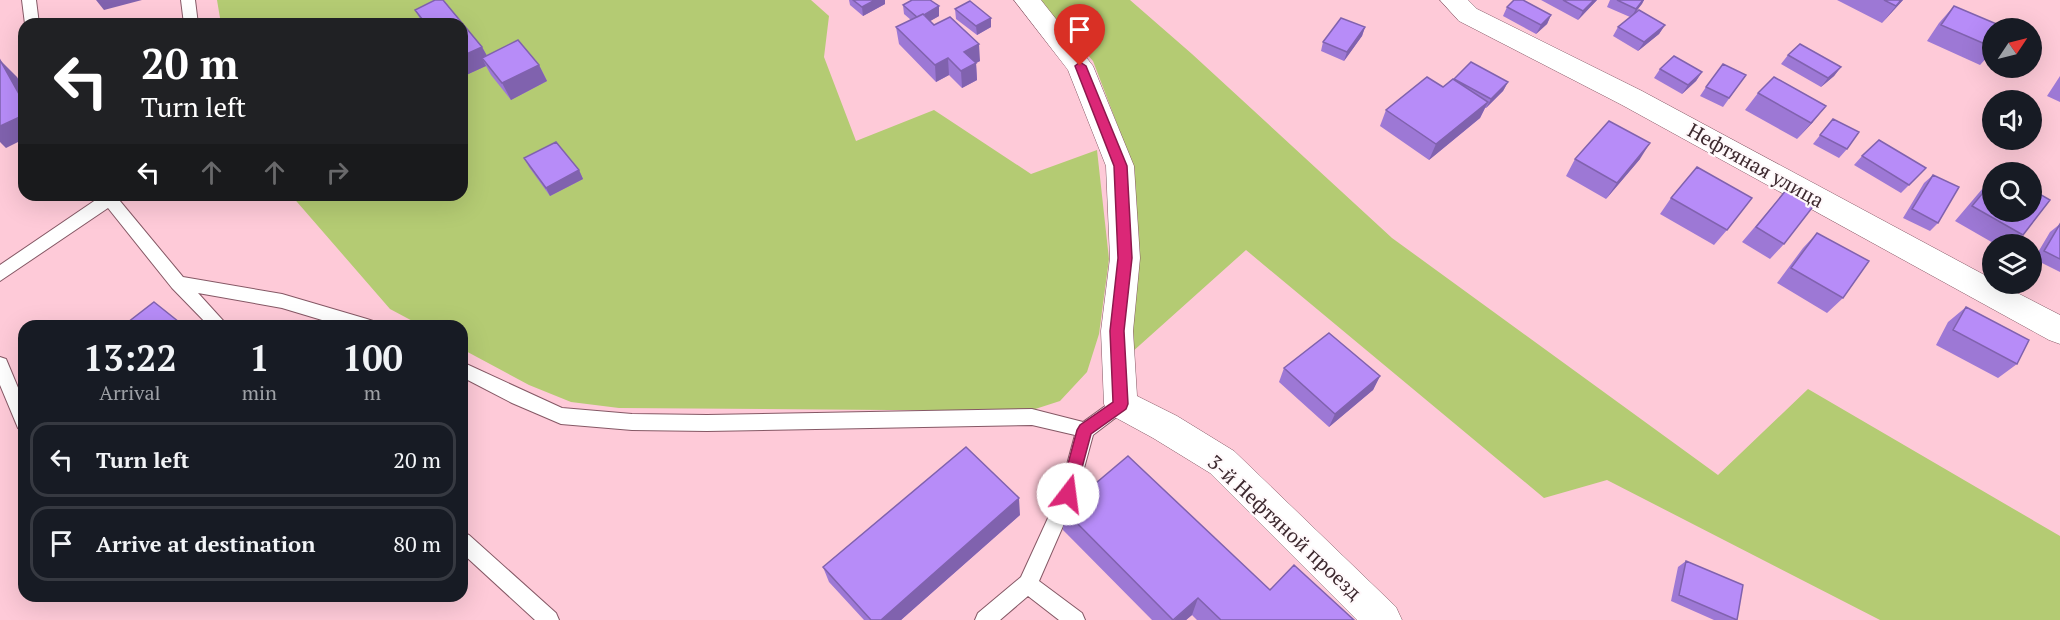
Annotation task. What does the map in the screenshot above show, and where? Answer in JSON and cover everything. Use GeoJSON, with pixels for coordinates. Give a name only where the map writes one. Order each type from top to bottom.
{"type":"FeatureCollection","features":[{"type":"Feature","properties":{"kind":"street"},"geometry":{"type":"LineString","coordinates":[[1027,0],[1080,66],[1120,166],[1125,258],[1117,331],[1120,404]]}},
{"type":"Feature","properties":{"kind":"street","name":"Нефтяная улица"},"geometry":{"type":"LineString","coordinates":[[1453,0],[1468,15],[1632,98],[2060,331]]}},
{"type":"Feature","properties":{"kind":"street","name":"3-й Нефтяной проезд"},"geometry":{"type":"LineString","coordinates":[[1120,404],[1165,427],[1222,462],[1383,620]]}},
{"type":"Feature","properties":{"kind":"lane"},"geometry":{"type":"LineString","coordinates":[[29,0],[31,18]]}},
{"type":"Feature","properties":{"kind":"lane"},"geometry":{"type":"LineString","coordinates":[[188,0],[190,18]]}},
{"type":"Feature","properties":{"kind":"lane"},"geometry":{"type":"LineString","coordinates":[[0,274],[101,201]]}},
{"type":"Feature","properties":{"kind":"lane"},"geometry":{"type":"LineString","coordinates":[[110,201],[178,283],[214,320]]}},
{"type":"Feature","properties":{"kind":"lane"},"geometry":{"type":"LineString","coordinates":[[178,283],[282,301],[347,320]]}},
{"type":"Feature","properties":{"kind":"lane"},"geometry":{"type":"LineString","coordinates":[[0,364],[18,408]]}},
{"type":"Feature","properties":{"kind":"lane"},"geometry":{"type":"LineString","coordinates":[[468,372],[518,398],[561,416],[632,422],[707,423],[1032,417],[1085,430]]}},
{"type":"Feature","properties":{"kind":"lane"},"geometry":{"type":"LineString","coordinates":[[985,620],[1028,584],[1068,494],[1085,430],[1120,404]]}},
{"type":"Feature","properties":{"kind":"lane"},"geometry":{"type":"LineString","coordinates":[[468,546],[549,620]]}},
{"type":"Feature","properties":{"kind":"lane"},"geometry":{"type":"LineString","coordinates":[[1028,584],[1075,620]]}},
{"type":"Feature","properties":{"kind":"green space"},"geometry":{"type":"Polygon","coordinates":[[[217,0],[811,0],[829,16],[824,57],[856,141],[934,110],[1031,174],[1097,150],[1109,259],[1099,334],[1087,372],[1060,401],[1029,411],[619,408],[571,402],[529,385],[468,352],[468,320],[411,320],[390,309],[296,201],[468,201],[468,18],[220,18],[217,0]]]}},
{"type":"Feature","properties":{"kind":"green space"},"geometry":{"type":"Polygon","coordinates":[[[1039,0],[1130,0],[1392,238],[1718,475],[1808,389],[2060,536],[2060,620],[1880,620],[1607,480],[1544,498],[1246,250],[1131,353],[1133,166],[1093,61],[1039,0]]]}},
{"type":"Feature","properties":{"kind":"building"},"geometry":{"type":"Polygon","coordinates":[[[435,0],[443,0],[458,18],[421,18],[415,10],[435,0]]]}},
{"type":"Feature","properties":{"kind":"building"},"geometry":{"type":"Polygon","coordinates":[[[853,0],[875,0],[862,7],[853,0]]]}},
{"type":"Feature","properties":{"kind":"building"},"geometry":{"type":"Polygon","coordinates":[[[912,0],[930,0],[939,6],[917,17],[903,5],[912,0]]]}},
{"type":"Feature","properties":{"kind":"building"},"geometry":{"type":"Polygon","coordinates":[[[1514,0],[1523,0],[1551,15],[1541,25],[1507,7],[1514,0]]]}},
{"type":"Feature","properties":{"kind":"building"},"geometry":{"type":"Polygon","coordinates":[[[1563,0],[1594,0],[1583,11],[1563,0]]]}},
{"type":"Feature","properties":{"kind":"building"},"geometry":{"type":"Polygon","coordinates":[[[1617,0],[1643,0],[1636,9],[1617,0]]]}},
{"type":"Feature","properties":{"kind":"building"},"geometry":{"type":"Polygon","coordinates":[[[1884,0],[1901,0],[1896,6],[1884,0]]]}},
{"type":"Feature","properties":{"kind":"building"},"geometry":{"type":"Polygon","coordinates":[[[970,1],[991,18],[976,26],[955,9],[970,1]]]}},
{"type":"Feature","properties":{"kind":"building"},"geometry":{"type":"Polygon","coordinates":[[[1954,6],[1982,18],[1982,43],[1941,25],[1954,6]]]}},
{"type":"Feature","properties":{"kind":"building"},"geometry":{"type":"Polygon","coordinates":[[[1639,10],[1665,25],[1644,42],[1618,27],[1639,10]]]}},
{"type":"Feature","properties":{"kind":"building"},"geometry":{"type":"Polygon","coordinates":[[[923,14],[934,25],[950,17],[979,44],[964,52],[976,63],[961,71],[948,58],[935,65],[896,27],[923,14]]]}},
{"type":"Feature","properties":{"kind":"building"},"geometry":{"type":"Polygon","coordinates":[[[1341,18],[1365,27],[1347,52],[1323,42],[1341,18]]]}},
{"type":"Feature","properties":{"kind":"building"},"geometry":{"type":"Polygon","coordinates":[[[468,30],[482,47],[468,53],[468,30]]]}},
{"type":"Feature","properties":{"kind":"building"},"geometry":{"type":"Polygon","coordinates":[[[518,40],[539,65],[502,83],[482,58],[518,40]]]}},
{"type":"Feature","properties":{"kind":"building"},"geometry":{"type":"Polygon","coordinates":[[[1800,44],[1841,67],[1828,78],[1788,55],[1800,44]]]}},
{"type":"Feature","properties":{"kind":"building"},"geometry":{"type":"Polygon","coordinates":[[[1674,56],[1702,72],[1688,85],[1660,69],[1674,56]]]}},
{"type":"Feature","properties":{"kind":"building"},"geometry":{"type":"Polygon","coordinates":[[[0,60],[18,92],[18,118],[0,126],[0,60]]]}},
{"type":"Feature","properties":{"kind":"building"},"geometry":{"type":"Polygon","coordinates":[[[1471,62],[1508,82],[1491,99],[1454,79],[1471,62]]]}},
{"type":"Feature","properties":{"kind":"building"},"geometry":{"type":"Polygon","coordinates":[[[1723,64],[1746,75],[1729,98],[1706,87],[1723,64]]]}},
{"type":"Feature","properties":{"kind":"building"},"geometry":{"type":"Polygon","coordinates":[[[1427,77],[1443,87],[1453,79],[1488,102],[1436,144],[1386,110],[1427,77]]]}},
{"type":"Feature","properties":{"kind":"building"},"geometry":{"type":"Polygon","coordinates":[[[1774,77],[1826,106],[1811,123],[1758,93],[1774,77]]]}},
{"type":"Feature","properties":{"kind":"building"},"geometry":{"type":"Polygon","coordinates":[[[1833,119],[1859,132],[1847,149],[1820,135],[1833,119]]]}},
{"type":"Feature","properties":{"kind":"building"},"geometry":{"type":"Polygon","coordinates":[[[1609,121],[1650,143],[1617,183],[1575,159],[1609,121]]]}},
{"type":"Feature","properties":{"kind":"building"},"geometry":{"type":"Polygon","coordinates":[[[1879,140],[1926,168],[1909,185],[1862,156],[1879,140]]]}},
{"type":"Feature","properties":{"kind":"building"},"geometry":{"type":"Polygon","coordinates":[[[556,142],[579,170],[546,188],[524,158],[556,142]]]}},
{"type":"Feature","properties":{"kind":"building"},"geometry":{"type":"Polygon","coordinates":[[[1697,167],[1752,198],[1727,230],[1671,198],[1697,167]]]}},
{"type":"Feature","properties":{"kind":"building"},"geometry":{"type":"Polygon","coordinates":[[[1933,175],[1959,187],[1938,223],[1912,209],[1933,175]]]}},
{"type":"Feature","properties":{"kind":"building"},"geometry":{"type":"Polygon","coordinates":[[[1787,189],[1815,204],[1784,244],[1756,227],[1787,189]]]}},
{"type":"Feature","properties":{"kind":"building"},"geometry":{"type":"Polygon","coordinates":[[[1982,194],[1982,212],[1972,206],[1982,194]]]}},
{"type":"Feature","properties":{"kind":"building"},"geometry":{"type":"Polygon","coordinates":[[[2042,195],[2050,200],[2042,210],[2042,195]]]}},
{"type":"Feature","properties":{"kind":"building"},"geometry":{"type":"Polygon","coordinates":[[[2000,222],[2033,222],[2024,234],[2000,222]]]}},
{"type":"Feature","properties":{"kind":"building"},"geometry":{"type":"Polygon","coordinates":[[[2060,224],[2060,259],[2044,251],[2060,224]]]}},
{"type":"Feature","properties":{"kind":"building"},"geometry":{"type":"Polygon","coordinates":[[[1817,233],[1869,261],[1843,298],[1791,268],[1817,233]]]}},
{"type":"Feature","properties":{"kind":"building"},"geometry":{"type":"Polygon","coordinates":[[[154,302],[176,320],[131,320],[154,302]]]}},
{"type":"Feature","properties":{"kind":"building"},"geometry":{"type":"Polygon","coordinates":[[[1966,307],[2029,340],[2017,364],[1953,330],[1966,307]]]}},
{"type":"Feature","properties":{"kind":"building"},"geometry":{"type":"Polygon","coordinates":[[[1329,333],[1380,376],[1335,414],[1284,368],[1329,333]]]}},
{"type":"Feature","properties":{"kind":"building"},"geometry":{"type":"Polygon","coordinates":[[[966,447],[1019,498],[881,620],[871,620],[823,567],[966,447]]]}},
{"type":"Feature","properties":{"kind":"building"},"geometry":{"type":"Polygon","coordinates":[[[1128,456],[1270,590],[1294,565],[1354,620],[1221,620],[1198,598],[1173,620],[1064,510],[1128,456]]]}},
{"type":"Feature","properties":{"kind":"building"},"geometry":{"type":"Polygon","coordinates":[[[1686,561],[1743,585],[1737,620],[1679,595],[1686,561]]]}},
{"type":"Feature","properties":{"kind":"route"},"geometry":{"type":"LineString","coordinates":[[1068,494],[1085,430],[1120,404],[1117,331],[1125,258],[1120,166],[1080,66]]}}]}
